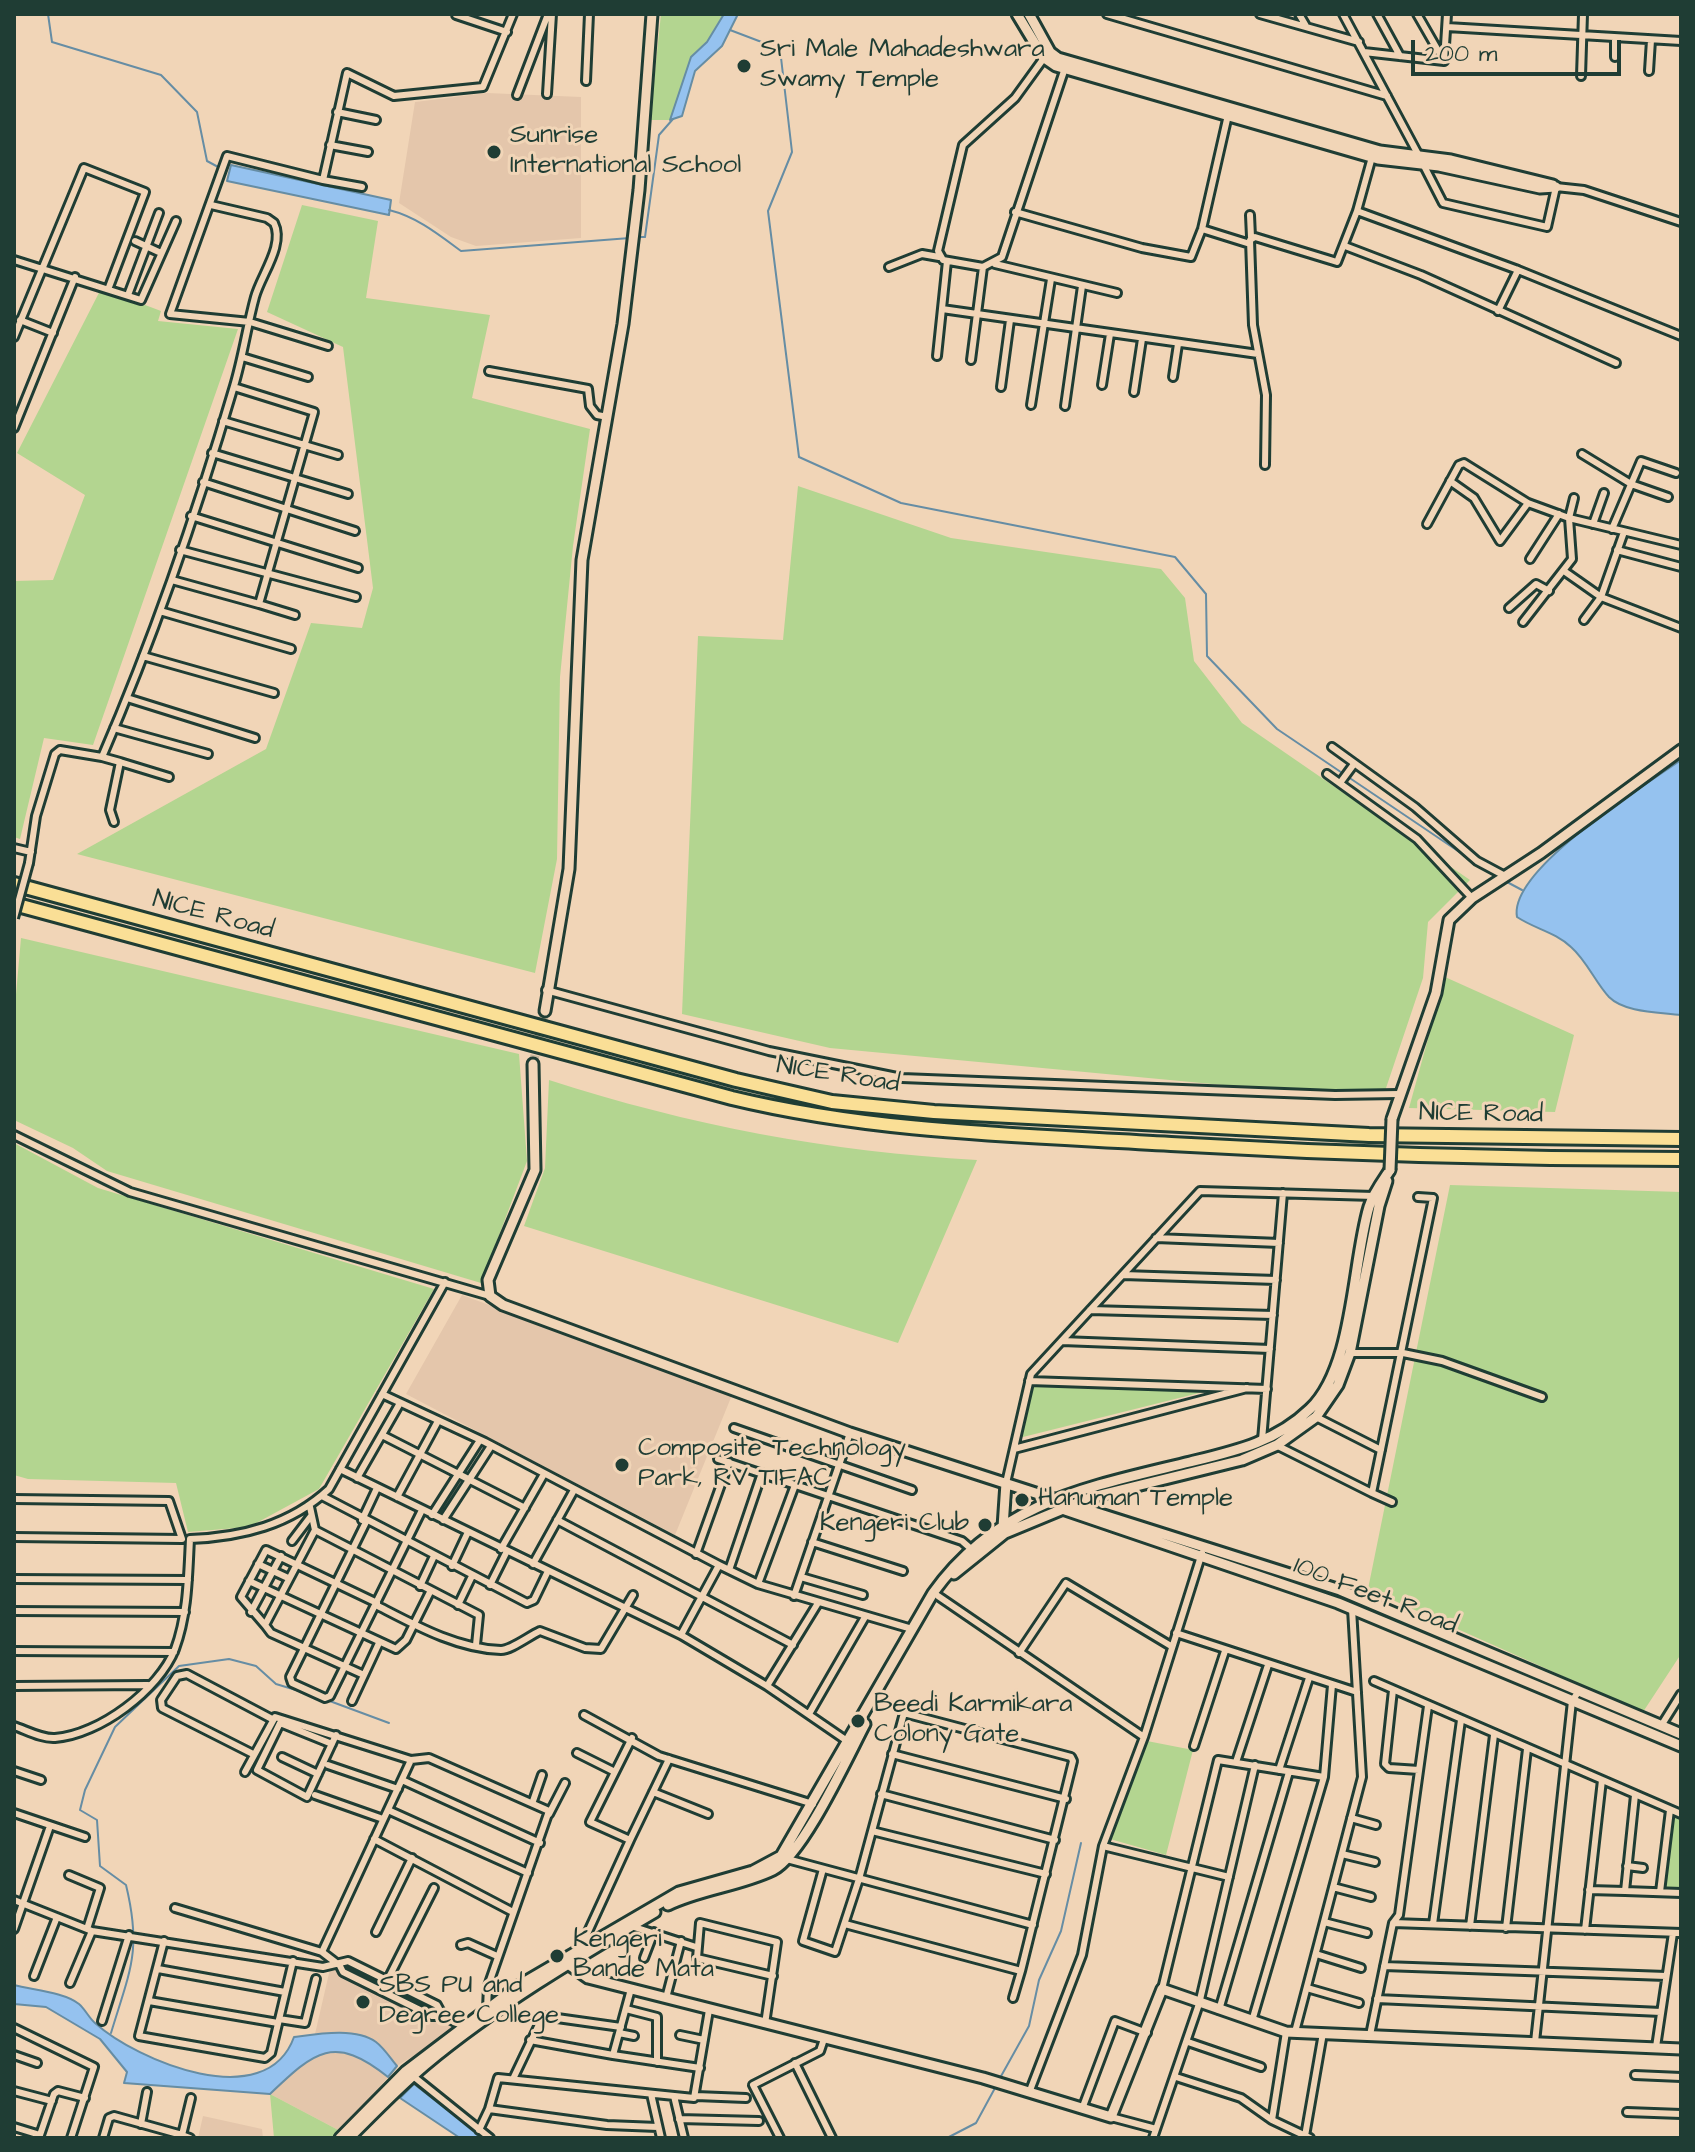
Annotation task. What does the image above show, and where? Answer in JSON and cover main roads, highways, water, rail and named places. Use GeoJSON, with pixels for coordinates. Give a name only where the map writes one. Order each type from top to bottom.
{"type":"FeatureCollection","features":[{"type":"Feature","properties":{"kind":"highway","name":"NICE Road"},"geometry":{"type":"LineString","coordinates":[[14,884],[736,1080],[832,1102],[934,1112],[1369,1135],[1681,1139]]}},
{"type":"Feature","properties":{"kind":"highway","name":"NICE Road"},"geometry":{"type":"LineString","coordinates":[[14,904],[732,1098],[836,1120],[994,1135],[1363,1154],[1681,1159]]}},
{"type":"Feature","properties":{"kind":"main road"},"geometry":{"type":"LineString","coordinates":[[545,1011],[546,990],[569,869],[582,560],[608,417],[633,240],[652,14]]}},
{"type":"Feature","properties":{"kind":"main road"},"geometry":{"type":"LineString","coordinates":[[1017,14],[1044,58],[1380,151],[1540,188],[1556,187]]}},
{"type":"Feature","properties":{"kind":"main road"},"geometry":{"type":"LineString","coordinates":[[1029,14],[1051,54],[1066,64],[1372,157],[1421,160]]}},
{"type":"Feature","properties":{"kind":"main road"},"geometry":{"type":"LineString","coordinates":[[410,2075],[463,2026],[581,1947],[679,1892],[768,1865],[781,1856],[938,1596],[958,1569],[1003,1528],[1070,1508],[1092,1497],[1262,1447],[1316,1417],[1338,1385],[1350,1353],[1379,1206],[1390,1170],[1392,1119],[1436,993],[1449,920],[1472,898],[1681,750]]}},
{"type":"Feature","properties":{"kind":"main road","name":"100 Feet Road"},"geometry":{"type":"LineString","coordinates":[[533,1064],[535,1170],[488,1280],[490,1296],[511,1308],[850,1433],[1006,1483],[1201,1557],[1352,1609],[1681,1746]]}},
{"type":"Feature","properties":{"kind":"main road"},"geometry":{"type":"LineString","coordinates":[[1274,1441],[1310,1409],[1329,1382],[1340,1351],[1374,1196],[1390,1170]]}},
{"type":"Feature","properties":{"kind":"main road"},"geometry":{"type":"LineString","coordinates":[[340,2138],[410,2075],[493,2013],[568,1964],[686,1896],[748,1879],[775,1869],[787,1859],[933,1593],[970,1548],[1052,1502],[1092,1485],[1262,1447]]}},
{"type":"Feature","properties":{"kind":"main road"},"geometry":{"type":"LineString","coordinates":[[1003,1528],[1006,1483]]}},
{"type":"Feature","properties":{"kind":"main road","name":"100 Feet Road"},"geometry":{"type":"LineString","coordinates":[[1070,1508],[1204,1546],[1352,1595],[1681,1734]]}},
{"type":"Feature","properties":{"kind":"main road"},"geometry":{"type":"LineString","coordinates":[[568,1964],[588,1978],[983,2078],[1111,2117],[1162,1989],[1199,2004],[1291,2032],[1681,2049]]}},
{"type":"Feature","properties":{"kind":"main road"},"geometry":{"type":"LineString","coordinates":[[349,2138],[389,2092]]}},
{"type":"Feature","properties":{"kind":"water"},"geometry":{"type":"Polygon","coordinates":[[[724,14],[738,14],[722,46],[695,71],[682,116],[670,120],[691,57],[707,42],[724,14]]]}},
{"type":"Feature","properties":{"kind":"water"},"geometry":{"type":"Polygon","coordinates":[[[231,165],[391,200],[389,215],[227,181],[231,165]]]}},
{"type":"Feature","properties":{"kind":"water"},"geometry":{"type":"Polygon","coordinates":[[[1681,760],[1681,1015],[1643,1011],[1616,1002],[1571,947],[1517,917],[1520,898],[1534,876],[1555,854],[1610,809],[1681,760]]]}},
{"type":"Feature","properties":{"kind":"water"},"geometry":{"type":"Polygon","coordinates":[[[14,1985],[73,2000],[114,2038],[169,2065],[200,2074],[230,2077],[257,2073],[279,2060],[294,2037],[336,2033],[368,2037],[379,2044],[397,2066],[388,2077],[353,2055],[326,2053],[300,2067],[270,2094],[124,2083],[127,2072],[100,2039],[46,2007],[14,2004],[14,1985]]]}},
{"type":"Feature","properties":{"kind":"water"},"geometry":{"type":"Polygon","coordinates":[[[414,2084],[485,2138],[460,2138],[400,2098],[414,2084]]]}},
{"type":"Feature","properties":{"kind":"waterway"},"geometry":{"type":"LineString","coordinates":[[48,14],[52,42],[161,75],[197,112],[207,161],[220,168]]}},
{"type":"Feature","properties":{"kind":"waterway"},"geometry":{"type":"LineString","coordinates":[[730,30],[780,49],[792,152],[768,211],[799,457],[901,503],[1175,557],[1206,594],[1207,656],[1277,729],[1495,876]]}},
{"type":"Feature","properties":{"kind":"waterway"},"geometry":{"type":"LineString","coordinates":[[636,237],[645,237],[659,135],[673,119]]}},
{"type":"Feature","properties":{"kind":"waterway"},"geometry":{"type":"LineString","coordinates":[[389,210],[418,222],[461,251],[630,238]]}},
{"type":"Feature","properties":{"kind":"waterway"},"geometry":{"type":"LineString","coordinates":[[1507,882],[1522,890]]}},
{"type":"Feature","properties":{"kind":"waterway"},"geometry":{"type":"LineString","coordinates":[[111,2033],[132,1960],[131,1908],[126,1885],[100,1866],[97,1820],[80,1810],[85,1790],[115,1727],[179,1666],[229,1659],[256,1666],[276,1684],[309,1694]]}},
{"type":"Feature","properties":{"kind":"waterway"},"geometry":{"type":"LineString","coordinates":[[327,1700],[389,1723]]}},
{"type":"Feature","properties":{"kind":"waterway"},"geometry":{"type":"LineString","coordinates":[[1000,2078],[1029,2026],[1039,1980],[1061,1931],[1081,1843]]}},
{"type":"Feature","properties":{"kind":"waterway"},"geometry":{"type":"LineString","coordinates":[[947,2138],[976,2123],[995,2088]]}},
{"type":"Feature","properties":{"kind":"tunnel"},"geometry":{"type":"LineString","coordinates":[[533,1064],[545,1011]]}},
{"type":"Feature","properties":{"kind":"place","name":"Sri Male Mahadeshwara Swamy Temple"},"geometry":{"type":"Point","coordinates":[744,66]}},
{"type":"Feature","properties":{"kind":"place","name":"Sunrise International School"},"geometry":{"type":"Point","coordinates":[494,152]}},
{"type":"Feature","properties":{"kind":"place","name":"Composite Technology Park, RV TIFAC"},"geometry":{"type":"Point","coordinates":[622,1465]}},
{"type":"Feature","properties":{"kind":"place","name":"Hanuman Temple"},"geometry":{"type":"Point","coordinates":[1022,1500]}},
{"type":"Feature","properties":{"kind":"place","name":"Kengeri Club"},"geometry":{"type":"Point","coordinates":[985,1525]}},
{"type":"Feature","properties":{"kind":"place","name":"Beedi Karmikara Colony Gate"},"geometry":{"type":"Point","coordinates":[858,1721]}},
{"type":"Feature","properties":{"kind":"place","name":"Kengeri Bande Mata"},"geometry":{"type":"Point","coordinates":[557,1956]}},
{"type":"Feature","properties":{"kind":"place","name":"SBS PU and Degree College"},"geometry":{"type":"Point","coordinates":[363,2002]}}]}
